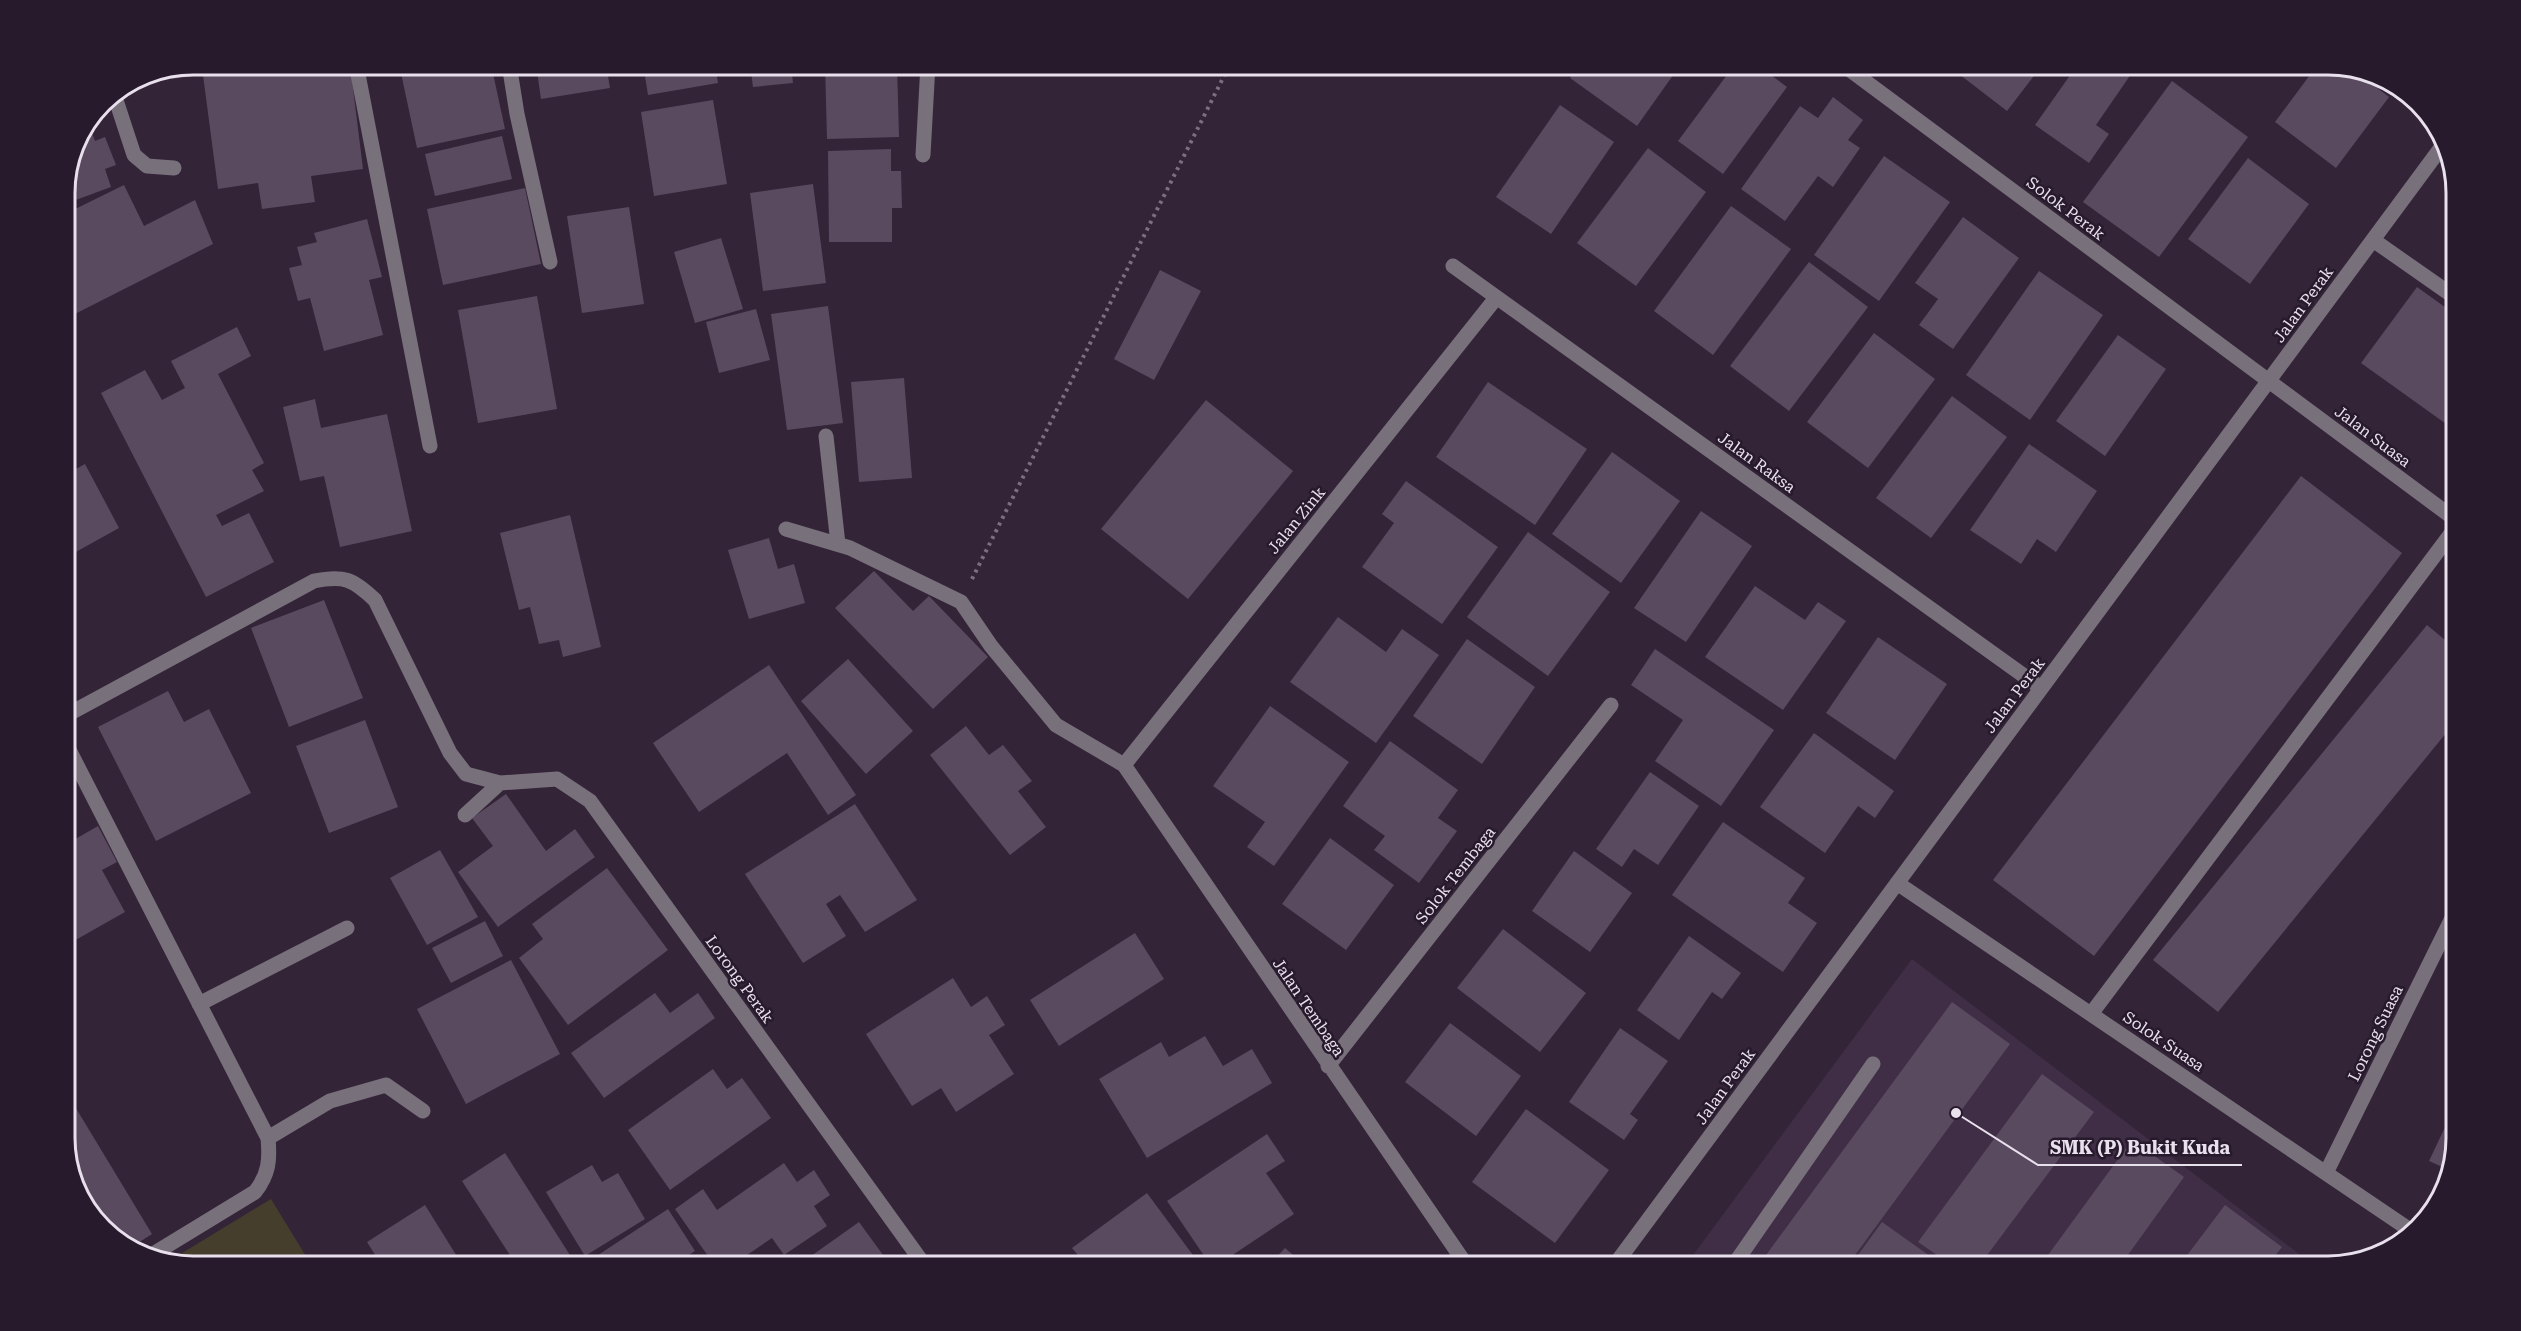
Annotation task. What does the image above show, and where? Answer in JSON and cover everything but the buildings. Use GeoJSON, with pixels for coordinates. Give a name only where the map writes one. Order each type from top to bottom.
{"type":"FeatureCollection","features":[{"type":"Feature","properties":{"kind":"street"},"geometry":{"type":"LineString","coordinates":[[358,75],[430,446]]}},
{"type":"Feature","properties":{"kind":"street"},"geometry":{"type":"LineString","coordinates":[[511,75],[516,114],[550,262]]}},
{"type":"Feature","properties":{"kind":"street"},"geometry":{"type":"LineString","coordinates":[[923,155],[927,75]]}},
{"type":"Feature","properties":{"kind":"street","name":"Solok Perak"},"geometry":{"type":"LineString","coordinates":[[1857,75],[2269,380]]}},
{"type":"Feature","properties":{"kind":"street"},"geometry":{"type":"LineString","coordinates":[[117,103],[134,155],[147,166],[174,168]]}},
{"type":"Feature","properties":{"kind":"street","name":"Jalan Perak"},"geometry":{"type":"LineString","coordinates":[[1621,1256],[2438,151]]}},
{"type":"Feature","properties":{"kind":"street"},"geometry":{"type":"LineString","coordinates":[[2373,240],[2446,291]]}},
{"type":"Feature","properties":{"kind":"street","name":"Jalan Raksa"},"geometry":{"type":"LineString","coordinates":[[1453,266],[2041,688]]}},
{"type":"Feature","properties":{"kind":"street","name":"Jalan Zink"},"geometry":{"type":"LineString","coordinates":[[1124,765],[1496,298]]}},
{"type":"Feature","properties":{"kind":"street","name":"Jalan Suasa"},"geometry":{"type":"LineString","coordinates":[[2269,380],[2446,513]]}},
{"type":"Feature","properties":{"kind":"street"},"geometry":{"type":"LineString","coordinates":[[826,436],[838,544]]}},
{"type":"Feature","properties":{"kind":"street"},"geometry":{"type":"LineString","coordinates":[[786,529],[838,544],[961,602],[991,646],[1056,725],[1124,765]]}},
{"type":"Feature","properties":{"kind":"street"},"geometry":{"type":"LineString","coordinates":[[2091,1014],[2446,540]]}},
{"type":"Feature","properties":{"kind":"street"},"geometry":{"type":"LineString","coordinates":[[75,711],[314,581],[337,576],[358,584],[375,600],[450,753],[466,774],[493,782],[465,815]]}},
{"type":"Feature","properties":{"kind":"street","name":"Solok Tembaga"},"geometry":{"type":"LineString","coordinates":[[1328,1066],[1611,705]]}},
{"type":"Feature","properties":{"kind":"street"},"geometry":{"type":"LineString","coordinates":[[75,762],[268,1138],[270,1162],[265,1180],[255,1192],[158,1251]]}},
{"type":"Feature","properties":{"kind":"street","name":"Jalan Tembaga"},"geometry":{"type":"LineString","coordinates":[[1124,765],[1460,1256]]}},
{"type":"Feature","properties":{"kind":"street","name":"Lorong Perak"},"geometry":{"type":"LineString","coordinates":[[493,782],[556,779],[590,801],[918,1256]]}},
{"type":"Feature","properties":{"kind":"street","name":"Solok Suasa"},"geometry":{"type":"LineString","coordinates":[[1897,883],[2405,1227]]}},
{"type":"Feature","properties":{"kind":"street"},"geometry":{"type":"LineString","coordinates":[[199,1004],[347,928]]}},
{"type":"Feature","properties":{"kind":"street","name":"Lorong Suasa"},"geometry":{"type":"LineString","coordinates":[[2326,1173],[2446,930]]}},
{"type":"Feature","properties":{"kind":"street"},"geometry":{"type":"LineString","coordinates":[[1740,1256],[1873,1064]]}},
{"type":"Feature","properties":{"kind":"street"},"geometry":{"type":"LineString","coordinates":[[268,1138],[330,1101],[386,1085],[423,1111]]}},
{"type":"Feature","properties":{"kind":"path"},"geometry":{"type":"LineString","coordinates":[[961,602],[1224,75]]}},
{"type":"Feature","properties":{"kind":"shaded area"},"geometry":{"type":"Polygon","coordinates":[[[1912,959],[2302,1256],[1692,1256],[1912,959]]]}},
{"type":"Feature","properties":{"kind":"shaded area"},"geometry":{"type":"Polygon","coordinates":[[[271,1199],[306,1256],[193,1256],[179,1255],[271,1199]]]}},
{"type":"Feature","properties":{"kind":"place","name":"SMK (P) Bukit Kuda"},"geometry":{"type":"Point","coordinates":[1956,1113]}}]}
